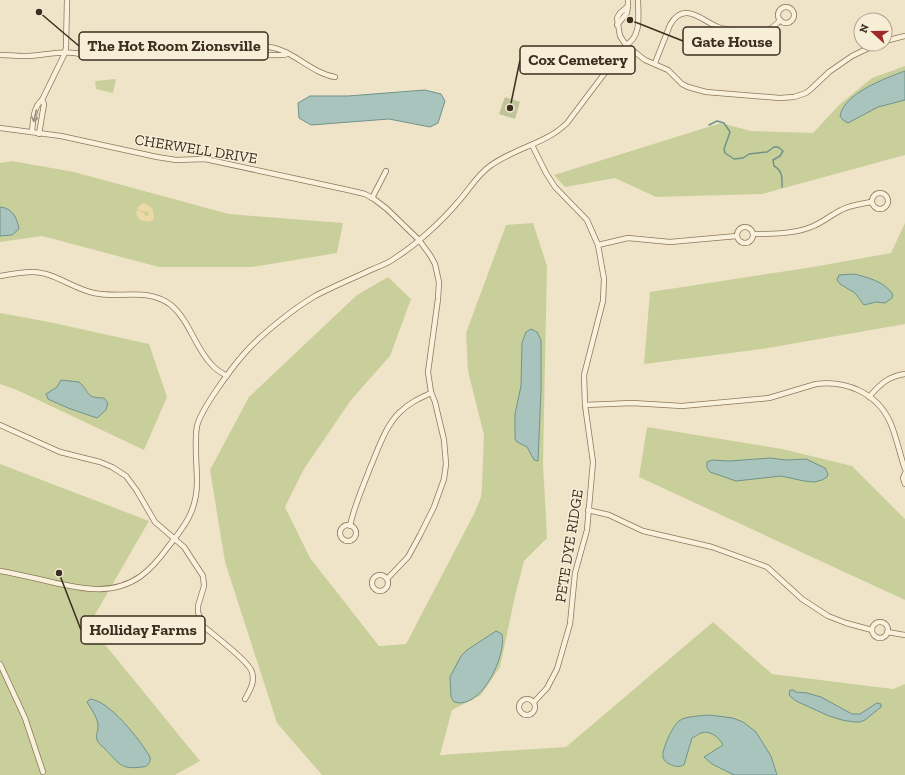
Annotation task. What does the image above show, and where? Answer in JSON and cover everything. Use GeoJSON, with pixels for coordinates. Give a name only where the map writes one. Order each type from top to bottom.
{"type":"FeatureCollection","features":[{"type":"Feature","properties":{"kind":"street"},"geometry":{"type":"LineString","coordinates":[[32,132],[38,103],[42,100],[65,53],[67,0]]}},
{"type":"Feature","properties":{"kind":"street"},"geometry":{"type":"LineString","coordinates":[[628,0],[628,6],[617,18],[620,36],[626,45],[645,60],[655,63],[668,70],[682,84],[699,91],[787,98],[794,97],[806,93],[840,64],[861,52]]}},
{"type":"Feature","properties":{"kind":"street"},"geometry":{"type":"LineString","coordinates":[[0,571],[85,589],[100,590],[125,585],[139,578],[156,563],[187,523],[196,498],[196,436],[199,418],[227,376],[244,354],[258,339],[314,297],[394,259],[444,218],[485,170],[516,151],[554,134],[567,123],[626,45],[632,40],[638,26],[638,0]]}},
{"type":"Feature","properties":{"kind":"street"},"geometry":{"type":"LineString","coordinates":[[655,63],[670,25],[673,20],[682,14],[689,13],[699,15],[714,25],[725,29],[759,32],[774,26],[780,20]]}},
{"type":"Feature","properties":{"kind":"street"},"geometry":{"type":"LineString","coordinates":[[893,39],[905,36]]}},
{"type":"Feature","properties":{"kind":"street"},"geometry":{"type":"LineString","coordinates":[[79,53],[83,48],[122,45],[238,46],[276,48],[328,76],[335,77]]}},
{"type":"Feature","properties":{"kind":"street"},"geometry":{"type":"LineString","coordinates":[[160,55],[161,46]]}},
{"type":"Feature","properties":{"kind":"street"},"geometry":{"type":"LineString","coordinates":[[238,46],[238,55]]}},
{"type":"Feature","properties":{"kind":"street"},"geometry":{"type":"LineString","coordinates":[[0,55],[24,56],[65,53],[79,53],[84,56],[287,54]]}},
{"type":"Feature","properties":{"kind":"street"},"geometry":{"type":"LineString","coordinates":[[39,134],[44,104],[42,100]]}},
{"type":"Feature","properties":{"kind":"street","name":"CHERWELL DRIVE"},"geometry":{"type":"LineString","coordinates":[[0,128],[61,136],[176,160],[205,159],[348,190],[372,198],[387,209],[419,240],[434,264],[439,282],[428,372],[431,393],[444,440],[446,464],[444,479],[434,507],[408,557],[387,579]]}},
{"type":"Feature","properties":{"kind":"street","name":"PETE DYE RIDGE"},"geometry":{"type":"LineString","coordinates":[[532,145],[555,187],[587,220],[598,245],[604,279],[603,301],[584,375],[585,405],[593,462],[587,530],[575,573],[570,624],[557,669],[547,688],[534,702]]}},
{"type":"Feature","properties":{"kind":"street"},"geometry":{"type":"LineString","coordinates":[[372,198],[386,171]]}},
{"type":"Feature","properties":{"kind":"street"},"geometry":{"type":"LineString","coordinates":[[752,234],[767,234],[806,229],[841,210],[871,202]]}},
{"type":"Feature","properties":{"kind":"street"},"geometry":{"type":"LineString","coordinates":[[744,227],[751,230],[751,239],[745,242],[740,240],[738,236],[740,229],[744,227]]}},
{"type":"Feature","properties":{"kind":"street"},"geometry":{"type":"LineString","coordinates":[[598,245],[628,238],[670,242],[738,236]]}},
{"type":"Feature","properties":{"kind":"street"},"geometry":{"type":"LineString","coordinates":[[0,276],[34,272],[43,273],[93,293],[110,295],[143,294],[158,298],[170,305],[180,315],[205,357],[213,366],[227,376]]}},
{"type":"Feature","properties":{"kind":"street"},"geometry":{"type":"LineString","coordinates":[[869,396],[889,378],[896,375],[905,374]]}},
{"type":"Feature","properties":{"kind":"street"},"geometry":{"type":"LineString","coordinates":[[585,405],[642,403],[682,406],[769,398],[824,382],[841,384],[851,386],[869,396],[880,407],[890,422],[905,469]]}},
{"type":"Feature","properties":{"kind":"street"},"geometry":{"type":"LineString","coordinates":[[350,526],[353,512],[360,494],[393,419],[408,405],[431,393]]}},
{"type":"Feature","properties":{"kind":"street"},"geometry":{"type":"LineString","coordinates":[[0,425],[60,452],[100,462],[112,467],[126,476],[137,491],[155,522],[184,547],[203,576],[204,586],[198,606],[198,612],[202,625],[250,667],[253,678],[252,684],[245,699]]}},
{"type":"Feature","properties":{"kind":"street"},"geometry":{"type":"LineString","coordinates":[[905,473],[903,478],[905,484]]}},
{"type":"Feature","properties":{"kind":"street"},"geometry":{"type":"LineString","coordinates":[[588,510],[609,515],[643,531],[712,547],[767,567],[802,599],[828,616],[846,623],[872,630]]}},
{"type":"Feature","properties":{"kind":"street"},"geometry":{"type":"LineString","coordinates":[[880,622],[886,626],[887,632],[885,636],[878,638],[873,635],[872,630],[875,624],[880,622]]}},
{"type":"Feature","properties":{"kind":"street"},"geometry":{"type":"LineString","coordinates":[[887,632],[905,635]]}},
{"type":"Feature","properties":{"kind":"street"},"geometry":{"type":"LineString","coordinates":[[0,664],[25,718],[43,772]]}},
{"type":"Feature","properties":{"kind":"green space"},"geometry":{"type":"Polygon","coordinates":[[[905,66],[905,155],[762,194],[656,197],[615,178],[565,187],[554,175],[721,123],[751,131],[813,133],[839,105],[872,78],[905,66]]]}},
{"type":"Feature","properties":{"kind":"green space"},"geometry":{"type":"Polygon","coordinates":[[[116,79],[113,93],[96,89],[95,81],[116,79]]]}},
{"type":"Feature","properties":{"kind":"green space"},"geometry":{"type":"Polygon","coordinates":[[[505,97],[520,102],[515,119],[499,114],[505,97]]]}},
{"type":"Feature","properties":{"kind":"green space"},"geometry":{"type":"Polygon","coordinates":[[[12,161],[74,172],[229,214],[343,223],[337,253],[252,267],[159,267],[42,236],[0,242],[0,163],[12,161]]]}},
{"type":"Feature","properties":{"kind":"green space"},"geometry":{"type":"Polygon","coordinates":[[[533,223],[547,266],[543,463],[547,538],[524,561],[500,667],[481,695],[452,710],[440,755],[566,747],[713,622],[772,674],[893,689],[905,684],[905,775],[322,775],[277,723],[225,562],[210,470],[249,397],[357,295],[388,277],[411,299],[390,356],[351,400],[304,469],[285,507],[310,558],[379,646],[406,644],[475,512],[481,497],[484,435],[468,371],[466,333],[506,225],[533,223]]]}},
{"type":"Feature","properties":{"kind":"green space"},"geometry":{"type":"Polygon","coordinates":[[[905,223],[905,324],[762,349],[644,364],[650,292],[813,267],[891,253],[905,223]]]}},
{"type":"Feature","properties":{"kind":"green space"},"geometry":{"type":"Polygon","coordinates":[[[0,313],[149,344],[167,397],[144,450],[17,390],[0,384],[0,313]]]}},
{"type":"Feature","properties":{"kind":"green space"},"geometry":{"type":"Polygon","coordinates":[[[647,427],[782,449],[852,466],[905,519],[905,600],[639,477],[647,427]]]}},
{"type":"Feature","properties":{"kind":"green space"},"geometry":{"type":"Polygon","coordinates":[[[0,464],[149,521],[89,625],[200,761],[175,775],[0,775],[0,464]]]}},
{"type":"Feature","properties":{"kind":"sand"},"geometry":{"type":"Polygon","coordinates":[[[144,203],[150,206],[153,211],[154,219],[150,222],[140,220],[136,214],[137,210],[144,213],[146,216],[149,215],[147,211],[144,212],[137,209],[144,203]]]}},
{"type":"Feature","properties":{"kind":"water"},"geometry":{"type":"Polygon","coordinates":[[[905,71],[905,100],[878,107],[848,123],[840,116],[843,108],[849,100],[857,94],[877,82],[905,71]]]}},
{"type":"Feature","properties":{"kind":"water"},"geometry":{"type":"Polygon","coordinates":[[[425,90],[441,94],[445,101],[438,123],[430,127],[389,119],[311,125],[299,118],[298,103],[310,96],[348,96],[425,90]]]}},
{"type":"Feature","properties":{"kind":"water"},"geometry":{"type":"Polygon","coordinates":[[[0,207],[11,211],[17,221],[19,229],[12,235],[0,236],[0,207]]]}},
{"type":"Feature","properties":{"kind":"water"},"geometry":{"type":"Polygon","coordinates":[[[854,274],[881,283],[890,290],[893,295],[892,298],[885,303],[876,302],[864,305],[855,293],[840,284],[837,280],[839,275],[854,274]]]}},
{"type":"Feature","properties":{"kind":"water"},"geometry":{"type":"Polygon","coordinates":[[[531,329],[537,332],[541,340],[541,391],[538,461],[534,460],[527,447],[517,442],[515,439],[515,414],[521,386],[522,343],[526,332],[531,329]]]}},
{"type":"Feature","properties":{"kind":"water"},"geometry":{"type":"Polygon","coordinates":[[[61,380],[79,382],[90,396],[104,398],[108,403],[106,410],[97,418],[48,399],[46,394],[57,387],[61,380]]]}},
{"type":"Feature","properties":{"kind":"water"},"geometry":{"type":"Polygon","coordinates":[[[770,458],[786,460],[806,459],[825,468],[828,474],[827,477],[815,482],[781,476],[736,481],[710,472],[707,468],[707,462],[712,460],[729,461],[770,458]]]}},
{"type":"Feature","properties":{"kind":"water"},"geometry":{"type":"Polygon","coordinates":[[[496,631],[502,634],[502,643],[496,667],[490,679],[474,698],[464,703],[454,702],[451,697],[450,677],[461,656],[467,650],[496,631]]]}},
{"type":"Feature","properties":{"kind":"water"},"geometry":{"type":"Polygon","coordinates":[[[790,690],[821,697],[852,714],[860,714],[877,703],[881,704],[881,707],[865,720],[860,722],[842,720],[829,716],[796,701],[789,695],[790,690]]]}},
{"type":"Feature","properties":{"kind":"water"},"geometry":{"type":"Polygon","coordinates":[[[90,699],[98,701],[106,706],[124,722],[140,741],[150,757],[147,765],[144,767],[135,768],[124,766],[117,762],[98,743],[96,737],[98,728],[97,721],[87,702],[90,699]]]}},
{"type":"Feature","properties":{"kind":"water"},"geometry":{"type":"Polygon","coordinates":[[[709,715],[733,718],[743,722],[756,732],[771,756],[777,775],[734,775],[712,764],[704,757],[723,745],[717,737],[708,732],[701,733],[692,738],[684,765],[676,766],[666,762],[663,757],[664,749],[677,723],[682,719],[693,716],[709,715]]]}},
{"type":"Feature","properties":{"kind":"waterway"},"geometry":{"type":"LineString","coordinates":[[709,125],[717,121],[724,123],[730,132],[724,149],[725,153],[734,159],[743,158],[749,154],[767,152],[774,147],[778,147],[783,151],[780,156],[773,160],[774,166],[779,170],[781,175],[782,187]]}},
{"type":"Feature","properties":{"kind":"place","name":"The Hot Room Zionsville"},"geometry":{"type":"Point","coordinates":[39,12]}},
{"type":"Feature","properties":{"kind":"place","name":"Gate House"},"geometry":{"type":"Point","coordinates":[630,20]}},
{"type":"Feature","properties":{"kind":"place","name":"Cox Cemetery"},"geometry":{"type":"Point","coordinates":[510,108]}},
{"type":"Feature","properties":{"kind":"place","name":"Holliday Farms"},"geometry":{"type":"Point","coordinates":[59,573]}}]}
